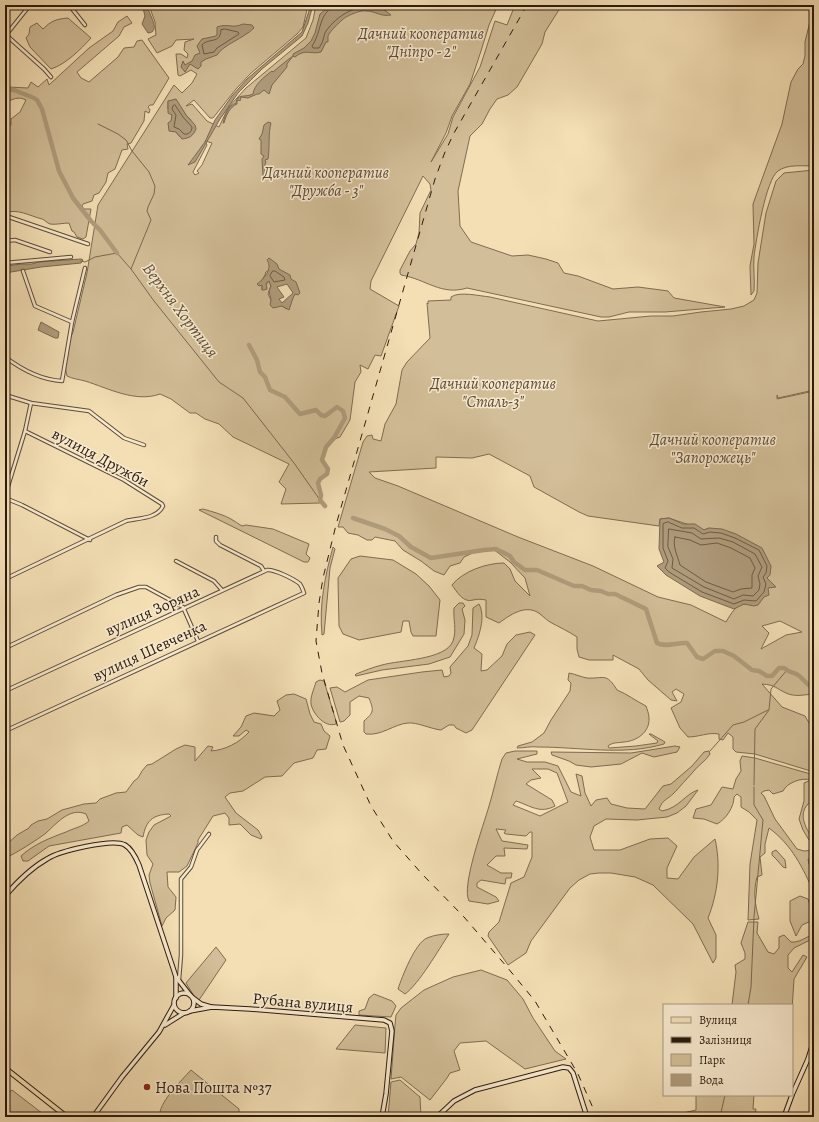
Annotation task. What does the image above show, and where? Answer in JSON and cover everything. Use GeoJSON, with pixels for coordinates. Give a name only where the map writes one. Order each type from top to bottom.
{"type":"FeatureCollection","features":[{"type":"Feature","properties":{"kind":"main road"},"geometry":{"type":"LineString","coordinates":[[5,1068],[67,1117]]}},
{"type":"Feature","properties":{"kind":"street"},"geometry":{"type":"LineString","coordinates":[[30,5],[6,35],[51,77]]}},
{"type":"Feature","properties":{"kind":"street"},"geometry":{"type":"LineString","coordinates":[[69,5],[85,25]]}},
{"type":"Feature","properties":{"kind":"street"},"geometry":{"type":"LineString","coordinates":[[5,217],[9,217],[88,244]]}},
{"type":"Feature","properties":{"kind":"street"},"geometry":{"type":"LineString","coordinates":[[5,237],[6,241],[15,240],[50,252]]}},
{"type":"Feature","properties":{"kind":"street"},"geometry":{"type":"LineString","coordinates":[[5,263],[71,257]]}},
{"type":"Feature","properties":{"kind":"street"},"geometry":{"type":"LineString","coordinates":[[5,357],[30,371],[51,379],[62,381],[72,322],[85,268]]}},
{"type":"Feature","properties":{"kind":"street"},"geometry":{"type":"LineString","coordinates":[[23,272],[35,306],[72,322]]}},
{"type":"Feature","properties":{"kind":"street"},"geometry":{"type":"LineString","coordinates":[[5,395],[31,403],[89,411],[124,438],[144,445]]}},
{"type":"Feature","properties":{"kind":"street"},"geometry":{"type":"LineString","coordinates":[[31,403],[25,431],[5,497],[90,540]]}},
{"type":"Feature","properties":{"kind":"street","name":"вулиця Дружби"},"geometry":{"type":"LineString","coordinates":[[25,431],[124,480],[163,506],[159,512],[141,519],[126,521],[90,540]]}},
{"type":"Feature","properties":{"kind":"street"},"geometry":{"type":"LineString","coordinates":[[216,537],[216,541],[220,545],[261,566],[264,571]]}},
{"type":"Feature","properties":{"kind":"street"},"geometry":{"type":"LineString","coordinates":[[5,579],[90,540]]}},
{"type":"Feature","properties":{"kind":"street"},"geometry":{"type":"LineString","coordinates":[[176,561],[214,581],[222,590]]}},
{"type":"Feature","properties":{"kind":"street","name":"вулиця Шевченка"},"geometry":{"type":"LineString","coordinates":[[5,731],[304,593],[298,583],[273,570],[269,569],[264,571]]}},
{"type":"Feature","properties":{"kind":"street","name":"вулиця Зоряна"},"geometry":{"type":"LineString","coordinates":[[5,691],[264,571]]}},
{"type":"Feature","properties":{"kind":"street"},"geometry":{"type":"LineString","coordinates":[[5,648],[116,595],[134,588],[146,588],[181,606],[184,609],[198,641]]}},
{"type":"Feature","properties":{"kind":"street"},"geometry":{"type":"LineString","coordinates":[[179,980],[181,955],[180,879],[190,867],[197,850],[209,834]]}},
{"type":"Feature","properties":{"kind":"street"},"geometry":{"type":"LineString","coordinates":[[5,896],[18,881],[48,858],[68,850],[118,843],[127,846],[137,858],[176,977],[176,998],[163,1027],[122,1077],[93,1117]]}},
{"type":"Feature","properties":{"kind":"street"},"geometry":{"type":"LineString","coordinates":[[163,1027],[184,1013],[190,1011],[194,1005],[192,997],[176,977]]}},
{"type":"Feature","properties":{"kind":"street"},"geometry":{"type":"LineString","coordinates":[[176,998],[183,993],[192,997]]}},
{"type":"Feature","properties":{"kind":"street","name":"Рубана вулиця"},"geometry":{"type":"LineString","coordinates":[[192,997],[201,1004],[212,1007],[384,1020],[390,1023],[392,1031],[385,1106],[382,1117]]}},
{"type":"Feature","properties":{"kind":"street"},"geometry":{"type":"LineString","coordinates":[[174,1005],[178,1011],[184,1013]]}},
{"type":"Feature","properties":{"kind":"street","name":"Рубана вулиця"},"geometry":{"type":"LineString","coordinates":[[190,1011],[212,1007]]}},
{"type":"Feature","properties":{"kind":"street"},"geometry":{"type":"LineString","coordinates":[[793,1093],[808,1059],[814,1040]]}},
{"type":"Feature","properties":{"kind":"street"},"geometry":{"type":"LineString","coordinates":[[437,1117],[454,1101],[475,1090],[562,1067],[569,1068],[573,1073],[587,1117]]}},
{"type":"Feature","properties":{"kind":"street"},"geometry":{"type":"LineString","coordinates":[[784,1117],[792,1096]]}},
{"type":"Feature","properties":{"kind":"green space"},"geometry":{"type":"Polygon","coordinates":[[[151,5],[308,5],[303,27],[297,34],[250,74],[213,118],[210,118],[194,100],[186,106],[192,104],[207,121],[219,127],[228,108],[246,88],[306,38],[313,20],[316,5],[498,5],[489,25],[470,84],[452,116],[446,133],[431,162],[448,134],[453,117],[480,67],[495,21],[507,25],[515,5],[562,5],[545,32],[542,44],[517,87],[508,95],[497,99],[482,124],[470,136],[458,191],[460,226],[471,242],[512,256],[528,255],[546,259],[558,263],[564,273],[578,276],[613,289],[638,287],[668,291],[674,298],[725,307],[665,312],[629,312],[609,317],[601,317],[467,288],[449,290],[401,275],[400,270],[410,251],[416,244],[419,233],[420,213],[431,190],[430,184],[423,176],[371,281],[370,289],[399,306],[381,356],[375,355],[368,369],[360,365],[361,372],[355,382],[350,420],[340,437],[336,438],[330,443],[324,453],[322,460],[328,469],[327,474],[320,479],[318,483],[321,495],[319,498],[320,503],[281,504],[286,489],[279,482],[289,464],[233,437],[219,424],[205,419],[196,413],[190,413],[171,399],[160,394],[141,397],[131,396],[67,376],[65,365],[66,354],[73,332],[87,273],[98,205],[174,85],[182,93],[192,83],[197,74],[191,70],[180,76],[178,75],[176,54],[181,54],[187,58],[188,54],[184,50],[185,42],[194,39],[176,40],[172,46],[157,53],[148,39],[156,35],[155,22],[151,11],[151,5]],[[168,101],[168,109],[172,115],[176,132],[180,137],[191,120],[182,109],[168,101]],[[205,141],[207,145],[193,172],[195,175],[199,173],[197,171],[202,165],[212,143],[205,141]],[[269,270],[265,273],[262,280],[262,290],[269,281],[271,286],[268,294],[271,300],[287,309],[295,293],[294,282],[269,270]]]}},
{"type":"Feature","properties":{"kind":"green space"},"geometry":{"type":"Polygon","coordinates":[[[814,5],[814,166],[786,167],[778,171],[769,185],[759,224],[754,257],[754,291],[751,295],[750,266],[754,244],[753,204],[782,124],[791,82],[798,69],[803,64],[805,56],[805,42],[814,5]]]}},
{"type":"Feature","properties":{"kind":"green space"},"geometry":{"type":"Polygon","coordinates":[[[127,16],[132,23],[124,27],[119,36],[77,72],[81,78],[89,82],[118,57],[124,48],[134,47],[137,41],[142,40],[169,78],[153,105],[148,107],[150,110],[149,113],[145,111],[144,121],[131,143],[127,144],[128,149],[122,150],[115,169],[108,173],[106,182],[99,193],[94,195],[92,201],[83,204],[82,206],[84,209],[91,209],[86,237],[83,239],[77,237],[72,231],[69,223],[50,224],[42,219],[24,213],[14,211],[5,213],[5,130],[11,125],[11,119],[20,112],[26,100],[18,98],[5,103],[5,85],[8,87],[28,88],[31,82],[38,87],[47,79],[49,85],[89,48],[113,31],[118,22],[127,16]]]}},
{"type":"Feature","properties":{"kind":"green space"},"geometry":{"type":"Polygon","coordinates":[[[68,18],[91,38],[67,60],[51,69],[30,47],[26,38],[29,34],[30,27],[37,23],[43,29],[54,21],[68,18]]]}},
{"type":"Feature","properties":{"kind":"green space"},"geometry":{"type":"Polygon","coordinates":[[[814,170],[814,390],[778,398],[777,395],[777,399],[814,391],[814,772],[755,754],[736,752],[733,749],[733,737],[728,733],[723,740],[719,739],[719,734],[688,737],[680,728],[671,708],[681,702],[684,694],[676,689],[672,692],[677,701],[671,700],[648,680],[639,669],[613,655],[613,660],[589,660],[579,657],[577,637],[550,622],[537,612],[532,610],[522,610],[512,614],[499,623],[486,617],[486,600],[466,600],[452,585],[469,572],[490,564],[504,563],[510,569],[515,581],[530,596],[525,578],[510,562],[493,549],[477,551],[464,557],[460,563],[450,566],[444,575],[434,571],[403,550],[395,541],[375,537],[372,540],[367,540],[358,535],[348,533],[343,527],[338,527],[363,442],[367,436],[372,435],[373,439],[381,441],[385,424],[396,404],[402,370],[407,362],[430,338],[428,301],[451,300],[451,297],[459,294],[475,295],[598,321],[651,316],[673,316],[744,306],[754,300],[757,293],[758,263],[766,213],[776,181],[784,173],[814,170]],[[489,454],[472,458],[436,457],[436,468],[369,472],[375,478],[593,566],[658,597],[691,605],[726,622],[737,607],[747,604],[709,528],[704,530],[669,518],[660,519],[659,526],[588,516],[534,487],[530,476],[489,454]],[[780,621],[762,626],[769,633],[761,649],[786,635],[802,632],[780,621]],[[762,684],[782,707],[805,716],[812,728],[812,694],[792,695],[773,686],[762,684]]]}},
{"type":"Feature","properties":{"kind":"green space"},"geometry":{"type":"Polygon","coordinates":[[[203,509],[224,516],[242,526],[246,525],[273,529],[309,544],[306,554],[310,558],[308,562],[304,562],[199,510],[203,509]]]}},
{"type":"Feature","properties":{"kind":"green space"},"geometry":{"type":"Polygon","coordinates":[[[333,547],[335,549],[330,568],[324,634],[322,635],[321,613],[323,591],[333,547]]]}},
{"type":"Feature","properties":{"kind":"green space"},"geometry":{"type":"Polygon","coordinates":[[[360,556],[393,560],[416,574],[429,586],[440,600],[436,636],[413,636],[409,621],[403,621],[401,632],[359,640],[343,634],[339,626],[338,578],[351,559],[360,556]]]}},
{"type":"Feature","properties":{"kind":"green space"},"geometry":{"type":"Polygon","coordinates":[[[459,603],[463,603],[465,606],[462,609],[465,620],[464,634],[450,657],[429,664],[355,675],[365,670],[390,663],[432,656],[449,647],[454,637],[454,608],[459,603]]]}},
{"type":"Feature","properties":{"kind":"green space"},"geometry":{"type":"Polygon","coordinates":[[[479,604],[482,620],[480,632],[474,648],[482,654],[481,671],[487,670],[502,656],[507,644],[516,635],[530,632],[535,635],[472,730],[466,733],[456,728],[454,725],[449,725],[441,730],[408,723],[398,725],[383,732],[366,734],[364,732],[364,721],[370,715],[372,706],[369,698],[359,696],[350,702],[350,715],[344,721],[340,722],[330,688],[337,687],[345,692],[368,680],[422,672],[442,670],[444,677],[449,676],[451,673],[450,667],[468,646],[472,635],[473,608],[479,604]]]}},
{"type":"Feature","properties":{"kind":"green space"},"geometry":{"type":"Polygon","coordinates":[[[569,673],[587,678],[601,677],[607,679],[617,690],[646,706],[649,723],[642,735],[634,740],[612,744],[608,746],[609,748],[657,743],[658,741],[649,734],[665,742],[664,744],[633,750],[535,747],[517,748],[518,746],[532,742],[544,733],[570,691],[571,683],[568,680],[569,673]]]}},
{"type":"Feature","properties":{"kind":"green space"},"geometry":{"type":"Polygon","coordinates":[[[320,680],[324,681],[336,724],[332,725],[324,722],[317,716],[312,708],[312,693],[316,682],[320,680]]]}},
{"type":"Feature","properties":{"kind":"green space"},"geometry":{"type":"Polygon","coordinates":[[[294,694],[306,699],[314,722],[321,724],[324,731],[330,736],[326,749],[317,750],[313,758],[294,763],[282,776],[265,777],[243,791],[230,793],[225,797],[236,813],[258,830],[262,837],[261,839],[251,835],[240,824],[229,825],[229,818],[225,813],[213,816],[198,840],[187,866],[179,872],[167,872],[168,887],[176,897],[175,910],[166,918],[162,926],[150,883],[149,875],[153,864],[147,855],[146,840],[154,825],[171,816],[169,814],[154,817],[148,823],[143,837],[138,835],[127,825],[122,827],[121,833],[49,846],[28,861],[23,861],[21,856],[37,845],[89,821],[86,814],[80,812],[69,814],[32,843],[5,858],[5,846],[17,835],[38,821],[47,819],[62,810],[84,804],[96,803],[100,799],[116,793],[126,792],[147,765],[152,764],[185,745],[195,747],[195,761],[208,746],[213,747],[211,751],[232,745],[249,732],[246,730],[239,736],[233,736],[241,727],[246,716],[254,713],[274,716],[280,710],[277,701],[286,695],[294,694]]]}},
{"type":"Feature","properties":{"kind":"green space"},"geometry":{"type":"Polygon","coordinates":[[[675,746],[680,747],[677,752],[654,757],[642,753],[621,764],[591,767],[576,765],[552,755],[551,752],[631,753],[675,746]]]}},
{"type":"Feature","properties":{"kind":"green space"},"geometry":{"type":"Polygon","coordinates":[[[515,751],[537,751],[537,754],[517,759],[527,762],[545,762],[558,766],[571,792],[581,796],[576,774],[582,776],[585,793],[591,806],[596,800],[607,798],[611,804],[627,808],[645,809],[663,786],[671,784],[692,766],[704,752],[709,751],[710,754],[706,759],[674,793],[664,801],[659,809],[662,811],[673,807],[698,790],[686,806],[677,813],[667,817],[637,820],[606,819],[594,826],[590,837],[594,850],[620,850],[650,839],[668,838],[677,846],[667,868],[667,878],[678,879],[694,857],[715,839],[718,859],[718,879],[708,918],[716,935],[716,958],[713,963],[693,924],[653,885],[635,877],[611,873],[599,873],[590,874],[579,880],[570,888],[531,941],[526,953],[508,965],[488,936],[489,932],[499,922],[511,883],[524,877],[532,857],[532,832],[526,836],[506,834],[504,833],[506,830],[496,829],[502,841],[528,845],[527,849],[504,848],[505,856],[496,856],[487,865],[501,873],[512,873],[511,878],[506,878],[505,884],[481,880],[477,883],[477,887],[496,897],[499,901],[488,904],[469,901],[467,893],[470,869],[500,765],[506,753],[515,751]],[[532,769],[541,778],[531,780],[526,784],[552,800],[555,806],[540,809],[516,801],[513,805],[540,816],[568,802],[557,773],[548,769],[532,769]]]}},
{"type":"Feature","properties":{"kind":"green space"},"geometry":{"type":"Polygon","coordinates":[[[742,756],[755,758],[814,775],[814,799],[808,804],[803,814],[805,825],[814,841],[814,845],[803,830],[799,819],[804,801],[804,783],[811,780],[803,779],[795,781],[788,785],[783,791],[773,794],[769,790],[761,793],[764,796],[775,819],[797,849],[804,851],[814,850],[814,859],[808,859],[814,873],[814,893],[806,875],[790,849],[769,828],[765,844],[765,853],[760,857],[762,875],[757,877],[755,888],[759,919],[748,920],[750,864],[757,820],[741,807],[741,797],[737,794],[734,797],[733,805],[729,812],[717,824],[704,819],[693,818],[696,809],[711,805],[722,787],[733,789],[736,779],[741,771],[740,761],[742,756]]]}},
{"type":"Feature","properties":{"kind":"green space"},"geometry":{"type":"Polygon","coordinates":[[[776,850],[785,860],[786,868],[783,867],[772,855],[772,852],[776,850]]]}},
{"type":"Feature","properties":{"kind":"green space"},"geometry":{"type":"Polygon","coordinates":[[[800,896],[808,899],[812,911],[811,921],[802,925],[796,936],[790,921],[790,901],[800,896]]]}},
{"type":"Feature","properties":{"kind":"green space"},"geometry":{"type":"Polygon","coordinates":[[[748,922],[758,922],[757,933],[768,952],[774,954],[779,948],[779,937],[784,935],[791,942],[794,942],[800,941],[814,934],[814,938],[794,948],[788,955],[788,968],[792,972],[803,955],[807,957],[794,979],[792,1004],[732,1004],[736,972],[735,965],[745,959],[745,953],[741,943],[748,922]]]}},
{"type":"Feature","properties":{"kind":"green space"},"geometry":{"type":"Polygon","coordinates":[[[449,934],[416,983],[405,994],[398,989],[414,953],[422,941],[432,936],[449,934]]]}},
{"type":"Feature","properties":{"kind":"green space"},"geometry":{"type":"Polygon","coordinates":[[[216,947],[226,960],[199,1000],[194,996],[186,983],[216,947]]]}},
{"type":"Feature","properties":{"kind":"green space"},"geometry":{"type":"Polygon","coordinates":[[[481,970],[507,980],[523,999],[533,1018],[555,1051],[566,1059],[525,1069],[486,1041],[460,1043],[454,1051],[460,1070],[450,1073],[430,1100],[401,1077],[391,1079],[396,1015],[401,1008],[424,990],[453,977],[481,970]]]}},
{"type":"Feature","properties":{"kind":"green space"},"geometry":{"type":"Polygon","coordinates":[[[374,994],[392,1001],[396,1006],[391,1017],[359,1015],[359,1011],[365,1009],[369,998],[374,994]]]}},
{"type":"Feature","properties":{"kind":"green space"},"geometry":{"type":"Polygon","coordinates":[[[355,1025],[386,1028],[385,1053],[336,1049],[355,1025]]]}},
{"type":"Feature","properties":{"kind":"green space"},"geometry":{"type":"Polygon","coordinates":[[[191,1070],[239,1109],[239,1117],[209,1117],[205,1114],[160,1117],[162,1106],[166,1099],[191,1070]]]}},
{"type":"Feature","properties":{"kind":"green space"},"geometry":{"type":"Polygon","coordinates":[[[400,1080],[420,1097],[421,1117],[388,1117],[391,1082],[400,1080]]]}},
{"type":"Feature","properties":{"kind":"green space"},"geometry":{"type":"Polygon","coordinates":[[[12,1090],[47,1117],[5,1117],[5,1096],[12,1090]]]}},
{"type":"Feature","properties":{"kind":"green space"},"geometry":{"type":"Polygon","coordinates":[[[696,1096],[754,1096],[753,1109],[756,1109],[755,1117],[682,1117],[683,1113],[696,1110],[696,1096]]]}},
{"type":"Feature","properties":{"kind":"water"},"geometry":{"type":"Polygon","coordinates":[[[147,5],[154,26],[152,32],[148,33],[142,24],[145,16],[143,8],[147,5]]]}},
{"type":"Feature","properties":{"kind":"water"},"geometry":{"type":"Polygon","coordinates":[[[311,5],[313,5],[308,23],[302,36],[262,69],[238,93],[220,119],[195,162],[188,165],[205,142],[215,120],[232,96],[247,79],[302,32],[311,5]]]}},
{"type":"Feature","properties":{"kind":"water"},"geometry":{"type":"Polygon","coordinates":[[[327,5],[380,5],[391,15],[364,11],[352,14],[343,19],[331,31],[328,36],[328,42],[326,42],[321,52],[305,52],[295,57],[293,54],[304,48],[311,41],[315,33],[320,14],[325,10],[327,5]]]}},
{"type":"Feature","properties":{"kind":"water"},"geometry":{"type":"Polygon","coordinates":[[[243,24],[252,25],[254,28],[224,48],[217,55],[201,62],[201,66],[198,69],[190,64],[185,72],[181,67],[183,61],[185,65],[192,61],[195,55],[200,53],[197,46],[202,39],[216,36],[217,27],[243,24]]]}},
{"type":"Feature","properties":{"kind":"water"},"geometry":{"type":"Polygon","coordinates":[[[293,56],[287,64],[287,67],[272,85],[269,94],[264,90],[259,94],[248,98],[241,97],[240,101],[237,101],[237,104],[232,107],[223,123],[227,111],[233,104],[236,103],[238,98],[240,97],[253,94],[257,84],[293,56]]]}},
{"type":"Feature","properties":{"kind":"water"},"geometry":{"type":"Polygon","coordinates":[[[176,99],[186,115],[195,125],[196,129],[194,133],[187,138],[182,139],[176,132],[169,131],[168,123],[171,121],[172,115],[168,113],[168,101],[176,99]]]}},
{"type":"Feature","properties":{"kind":"water"},"geometry":{"type":"Polygon","coordinates":[[[268,122],[271,123],[269,154],[268,159],[265,160],[265,174],[263,176],[262,159],[264,156],[261,154],[261,140],[259,139],[264,125],[268,122]]]}},
{"type":"Feature","properties":{"kind":"water"},"geometry":{"type":"Polygon","coordinates":[[[269,258],[277,264],[279,269],[290,275],[291,279],[296,282],[300,293],[298,295],[295,294],[289,310],[282,306],[273,308],[270,305],[271,300],[269,291],[271,286],[269,281],[266,283],[267,289],[264,290],[262,290],[262,285],[259,286],[257,284],[267,274],[269,263],[267,260],[269,258]],[[287,284],[277,287],[284,297],[279,299],[282,303],[293,293],[287,284]]]}},
{"type":"Feature","properties":{"kind":"water"},"geometry":{"type":"Polygon","coordinates":[[[83,260],[81,263],[41,267],[5,273],[5,266],[83,260]]]}},
{"type":"Feature","properties":{"kind":"water"},"geometry":{"type":"Polygon","coordinates":[[[41,322],[59,332],[58,338],[38,330],[41,322]]]}},
{"type":"Feature","properties":{"kind":"water"},"geometry":{"type":"Polygon","coordinates":[[[669,518],[683,524],[695,524],[704,530],[709,528],[722,529],[736,534],[762,548],[771,566],[770,575],[767,578],[776,587],[768,588],[769,595],[764,597],[758,605],[754,606],[744,604],[734,609],[700,596],[666,575],[657,566],[664,562],[659,549],[660,519],[669,518]]]}},
{"type":"Feature","properties":{"kind":"waterway","name":"Верхня Хортиця"},"geometry":{"type":"LineString","coordinates":[[5,90],[14,90],[37,100],[42,109],[59,171],[73,198],[117,253]]}},
{"type":"Feature","properties":{"kind":"waterway","name":"Верхня Хортиця"},"geometry":{"type":"LineString","coordinates":[[98,124],[118,134],[126,140],[132,151],[149,172],[155,186],[154,194],[147,211],[151,220],[131,269],[154,301],[219,382],[243,398],[294,463],[320,500]]}},
{"type":"Feature","properties":{"kind":"waterway"},"geometry":{"type":"LineString","coordinates":[[81,261],[85,262],[95,257],[117,253],[131,269]]}},
{"type":"Feature","properties":{"kind":"waterway","name":"Верхня Хортиця"},"geometry":{"type":"LineString","coordinates":[[249,345],[257,360],[260,372],[265,377],[270,390],[285,397],[300,414],[316,410],[321,415],[325,416],[337,407],[343,411],[345,418],[334,438],[326,447],[322,460],[328,469],[327,474],[320,479],[318,483],[321,495],[320,500],[325,506]]}},
{"type":"Feature","properties":{"kind":"waterway","name":"Верхня Хортиця"},"geometry":{"type":"LineString","coordinates":[[353,518],[385,529],[399,536],[411,547],[431,558],[496,549],[510,556],[514,562],[525,570],[537,570],[574,586],[582,586],[591,590],[615,594],[646,609],[657,643],[664,645],[687,643],[697,657],[703,659],[715,651],[723,651],[734,656],[752,670],[759,671],[767,676],[772,676],[779,668],[784,668],[798,675],[809,686],[814,688]]}},
{"type":"Feature","properties":{"kind":"waterway"},"geometry":{"type":"LineString","coordinates":[[754,785],[755,729],[769,710],[771,689],[787,670]]}},
{"type":"Feature","properties":{"kind":"waterway"},"geometry":{"type":"LineString","coordinates":[[710,751],[733,725],[744,722],[768,710]]}},
{"type":"Feature","properties":{"kind":"waterway"},"geometry":{"type":"LineString","coordinates":[[748,1004],[751,987],[754,917],[763,820],[754,805],[754,787]]}},
{"type":"Feature","properties":{"kind":"waterway"},"geometry":{"type":"LineString","coordinates":[[720,1117],[725,1096]]}},
{"type":"Feature","properties":{"kind":"railway"},"geometry":{"type":"LineString","coordinates":[[527,5],[454,133],[435,179],[336,525],[323,578],[319,603],[316,641],[322,673],[343,745],[371,806],[393,841],[422,874],[464,917],[535,1001],[578,1074],[597,1117]]}},
{"type":"Feature","properties":{"kind":"place","name":"Нова Пошта №37"},"geometry":{"type":"Point","coordinates":[147,1087]}},
{"type":"Feature","properties":{"kind":"park label","name":"Дачний кооператив \"Дніпро - 2\""},"geometry":{"type":"Point","coordinates":[421,42]}},
{"type":"Feature","properties":{"kind":"park label","name":"Дачний кооператив \"Дружба - 3\""},"geometry":{"type":"Point","coordinates":[326,181]}},
{"type":"Feature","properties":{"kind":"park label","name":"Дачний кооператив \"Сталь-3\""},"geometry":{"type":"Point","coordinates":[493,392]}},
{"type":"Feature","properties":{"kind":"park label","name":"Дачний кооператив \"Запорожець\""},"geometry":{"type":"Point","coordinates":[713,448]}}]}
